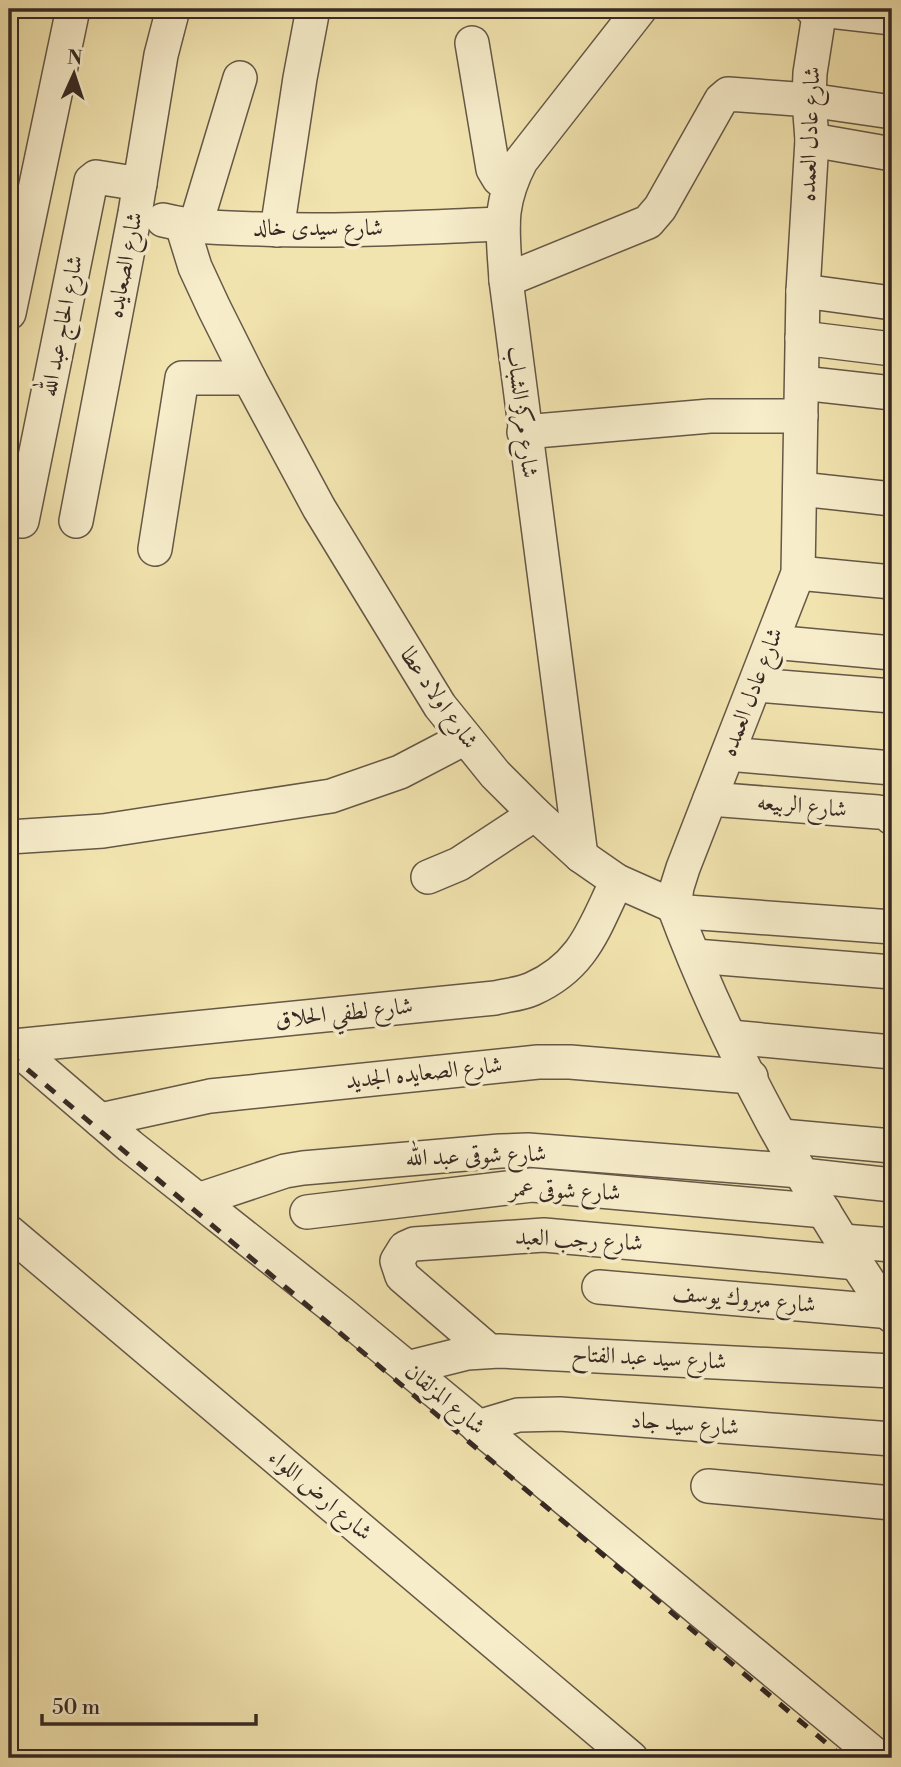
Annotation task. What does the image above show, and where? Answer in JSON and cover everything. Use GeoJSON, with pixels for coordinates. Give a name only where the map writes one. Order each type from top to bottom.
{"type":"FeatureCollection","features":[{"type":"Feature","properties":{"kind":"street"},"geometry":{"type":"LineString","coordinates":[[9,313],[12,278],[73,9]]}},
{"type":"Feature","properties":{"kind":"street","name":"شارع الصعايده"},"geometry":{"type":"LineString","coordinates":[[76,520],[137,199],[161,55],[173,9]]}},
{"type":"Feature","properties":{"kind":"street"},"geometry":{"type":"LineString","coordinates":[[277,230],[313,9]]}},
{"type":"Feature","properties":{"kind":"street","name":"شارع مركز الشباب"},"geometry":{"type":"LineString","coordinates":[[581,856],[524,432],[506,280],[503,204],[521,161],[640,9]]}},
{"type":"Feature","properties":{"kind":"street"},"geometry":{"type":"LineString","coordinates":[[817,10],[892,18]]}},
{"type":"Feature","properties":{"kind":"street","name":"شارع عادل العمده"},"geometry":{"type":"LineString","coordinates":[[674,907],[683,868],[798,573],[803,292],[812,140],[809,100],[817,10]]}},
{"type":"Feature","properties":{"kind":"street"},"geometry":{"type":"LineString","coordinates":[[472,43],[493,169],[499,179],[509,185]]}},
{"type":"Feature","properties":{"kind":"street"},"geometry":{"type":"LineString","coordinates":[[188,226],[240,78]]}},
{"type":"Feature","properties":{"kind":"street"},"geometry":{"type":"LineString","coordinates":[[506,280],[648,222],[660,208],[724,96],[737,93],[892,112]]}},
{"type":"Feature","properties":{"kind":"street"},"geometry":{"type":"LineString","coordinates":[[812,140],[892,154]]}},
{"type":"Feature","properties":{"kind":"street","name":"شارع الحاج عبد الله"},"geometry":{"type":"LineString","coordinates":[[22,522],[91,181],[96,177],[137,199]]}},
{"type":"Feature","properties":{"kind":"street","name":"شارع سيدى خالد"},"geometry":{"type":"LineString","coordinates":[[137,199],[188,226],[339,230],[503,224]]}},
{"type":"Feature","properties":{"kind":"street","name":"شارع اولاد عطا"},"geometry":{"type":"LineString","coordinates":[[188,226],[195,267],[249,378],[319,508],[440,706],[495,774],[581,856],[617,881],[674,907],[705,915],[892,927]]}},
{"type":"Feature","properties":{"kind":"street"},"geometry":{"type":"LineString","coordinates":[[803,292],[892,303]]}},
{"type":"Feature","properties":{"kind":"street"},"geometry":{"type":"LineString","coordinates":[[802,338],[892,349]]}},
{"type":"Feature","properties":{"kind":"street"},"geometry":{"type":"LineString","coordinates":[[155,549],[183,378],[249,378]]}},
{"type":"Feature","properties":{"kind":"street"},"geometry":{"type":"LineString","coordinates":[[802,383],[892,393]]}},
{"type":"Feature","properties":{"kind":"street"},"geometry":{"type":"LineString","coordinates":[[524,432],[710,416],[801,416]]}},
{"type":"Feature","properties":{"kind":"street"},"geometry":{"type":"LineString","coordinates":[[800,489],[892,499]]}},
{"type":"Feature","properties":{"kind":"street"},"geometry":{"type":"LineString","coordinates":[[798,573],[892,582]]}},
{"type":"Feature","properties":{"kind":"street"},"geometry":{"type":"LineString","coordinates":[[772,642],[892,653]]}},
{"type":"Feature","properties":{"kind":"street"},"geometry":{"type":"LineString","coordinates":[[755,685],[892,696]]}},
{"type":"Feature","properties":{"kind":"street"},"geometry":{"type":"LineString","coordinates":[[9,837],[103,831],[331,796],[400,772],[465,738]]}},
{"type":"Feature","properties":{"kind":"street"},"geometry":{"type":"LineString","coordinates":[[728,754],[892,768]]}},
{"type":"Feature","properties":{"kind":"street","name":"شارع الربيعه"},"geometry":{"type":"LineString","coordinates":[[710,799],[878,812],[886,813],[892,818]]}},
{"type":"Feature","properties":{"kind":"street"},"geometry":{"type":"LineString","coordinates":[[428,877],[458,864],[536,814]]}},
{"type":"Feature","properties":{"kind":"street","name":"شارع لطفي الحلاق"},"geometry":{"type":"LineString","coordinates":[[11,1044],[495,998],[530,990],[562,973],[585,948],[617,881]]}},
{"type":"Feature","properties":{"kind":"street"},"geometry":{"type":"LineString","coordinates":[[674,907],[730,1037],[801,1173],[891,1313]]}},
{"type":"Feature","properties":{"kind":"street"},"geometry":{"type":"LineString","coordinates":[[695,956],[892,972]]}},
{"type":"Feature","properties":{"kind":"street"},"geometry":{"type":"LineString","coordinates":[[730,1037],[892,1052]]}},
{"type":"Feature","properties":{"kind":"street","name":"شارع المزلقان"},"geometry":{"type":"LineString","coordinates":[[11,1044],[100,1120],[407,1368],[879,1758]]}},
{"type":"Feature","properties":{"kind":"street","name":"شارع الصعايده الجديد"},"geometry":{"type":"LineString","coordinates":[[100,1120],[165,1104],[221,1095],[538,1062],[570,1062],[751,1077]]}},
{"type":"Feature","properties":{"kind":"street"},"geometry":{"type":"LineString","coordinates":[[782,1136],[892,1146]]}},
{"type":"Feature","properties":{"kind":"street","name":"شارع شوقى عبد الله"},"geometry":{"type":"LineString","coordinates":[[198,1200],[275,1174],[303,1168],[528,1150],[801,1173],[892,1185]]}},
{"type":"Feature","properties":{"kind":"street","name":"شارع شوقى عمر"},"geometry":{"type":"LineString","coordinates":[[307,1212],[532,1185],[824,1211]]}},
{"type":"Feature","properties":{"kind":"street","name":"شارع ارض اللواء"},"geometry":{"type":"LineString","coordinates":[[9,1232],[631,1758]]}},
{"type":"Feature","properties":{"kind":"street","name":"شارع رجب العبد"},"geometry":{"type":"LineString","coordinates":[[489,1352],[402,1276],[397,1261],[405,1248],[414,1244],[544,1235],[850,1252]]}},
{"type":"Feature","properties":{"kind":"street"},"geometry":{"type":"LineString","coordinates":[[850,1252],[892,1245]]}},
{"type":"Feature","properties":{"kind":"street","name":"شارع مبروك يوسف"},"geometry":{"type":"LineString","coordinates":[[599,1287],[891,1313]]}},
{"type":"Feature","properties":{"kind":"street","name":"شارع سيد عبد الفتاح"},"geometry":{"type":"LineString","coordinates":[[407,1368],[467,1353],[489,1352],[892,1371]]}},
{"type":"Feature","properties":{"kind":"street","name":"شارع سيد جاد"},"geometry":{"type":"LineString","coordinates":[[478,1427],[517,1415],[560,1414],[892,1439]]}},
{"type":"Feature","properties":{"kind":"street"},"geometry":{"type":"LineString","coordinates":[[708,1486],[892,1503]]}},
{"type":"Feature","properties":{"kind":"railway"},"geometry":{"type":"LineString","coordinates":[[9,1054],[844,1758]]}}]}
